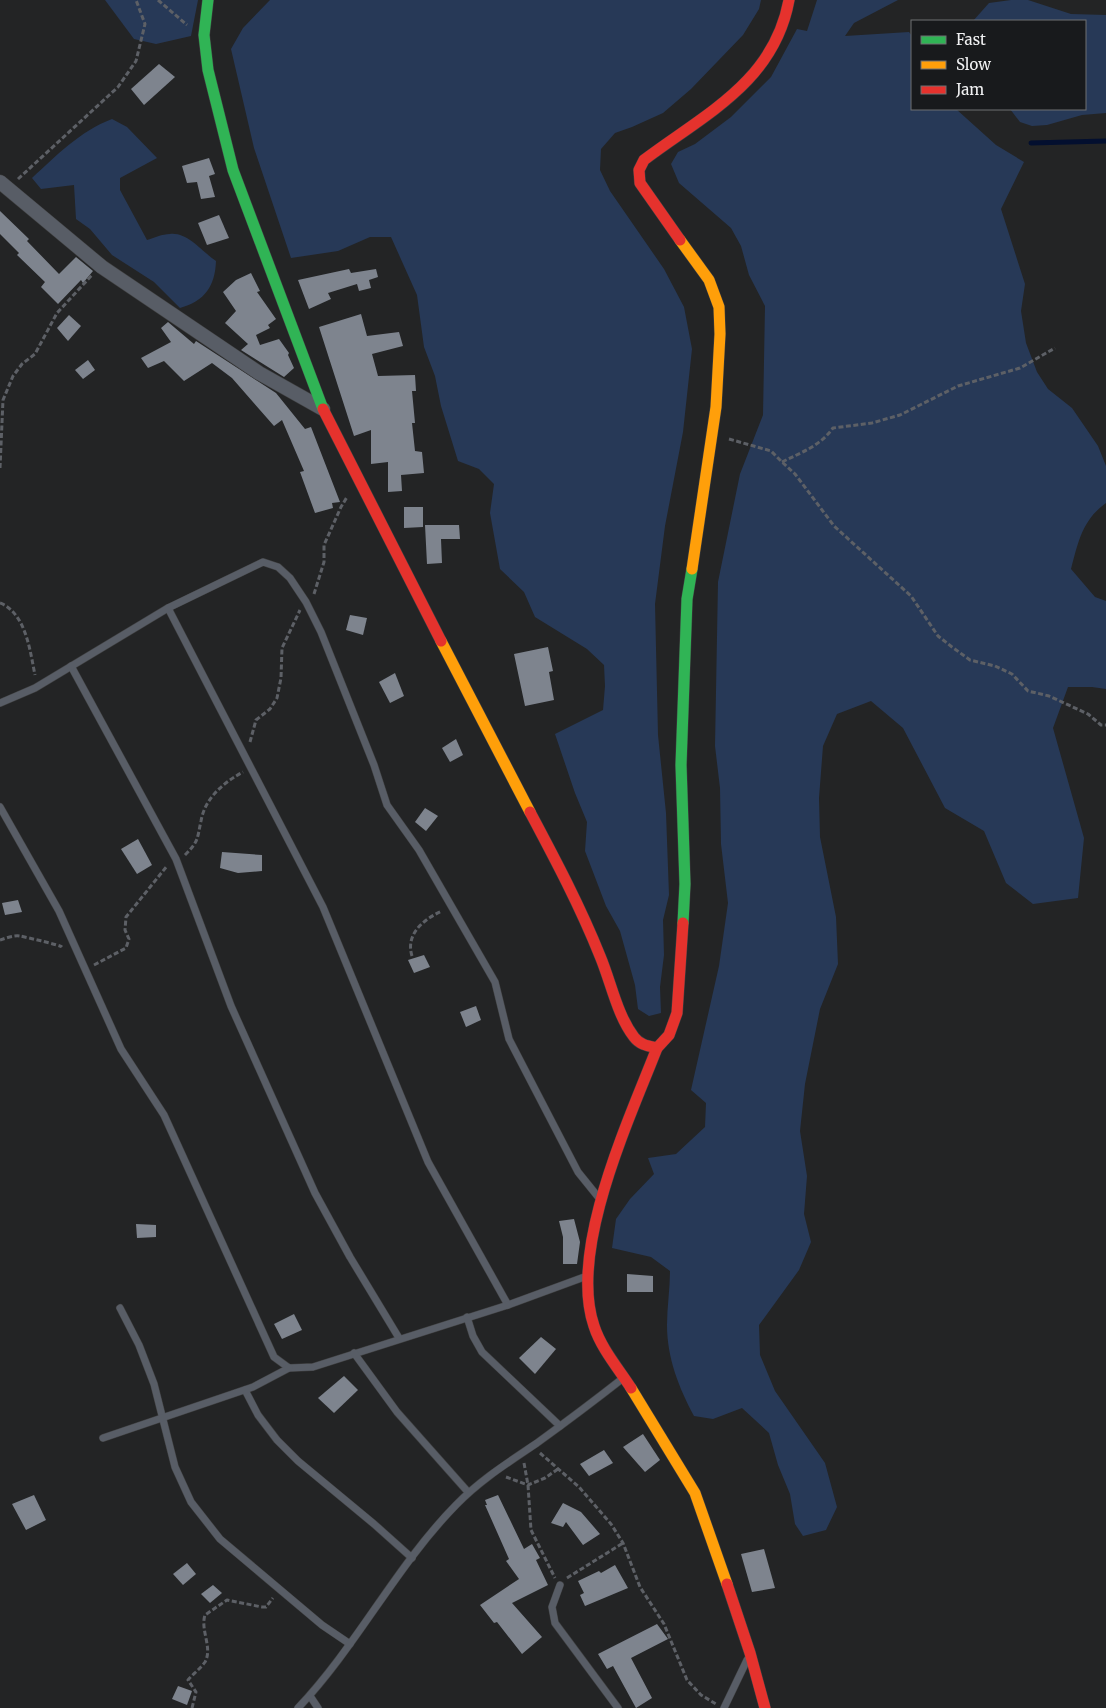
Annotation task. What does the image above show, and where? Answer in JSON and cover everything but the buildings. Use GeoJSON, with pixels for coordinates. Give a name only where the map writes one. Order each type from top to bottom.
{"type":"FeatureCollection","features":[{"type":"Feature","properties":{"kind":"main road"},"geometry":{"type":"LineString","coordinates":[[208,0],[204,32],[208,70],[233,170],[323,409],[357,479],[568,884],[600,955],[627,1027],[635,1039],[643,1045],[657,1048]]}},
{"type":"Feature","properties":{"kind":"main road"},"geometry":{"type":"LineString","coordinates":[[765,1708],[750,1653],[695,1492],[593,1324],[589,1295],[590,1275],[602,1202],[611,1170],[657,1048],[669,1035],[677,1014],[685,884],[681,765],[687,599],[711,436],[720,344],[719,308],[709,280],[640,182],[639,170],[644,160],[716,108],[747,80],[769,55],[783,29],[789,0]]}},
{"type":"Feature","properties":{"kind":"street"},"geometry":{"type":"LineString","coordinates":[[4,186],[100,265],[259,373],[323,409]]}},
{"type":"Feature","properties":{"kind":"lane"},"geometry":{"type":"LineString","coordinates":[[0,704],[35,688],[168,608],[263,562],[278,567],[290,578],[306,602],[321,632],[374,765],[387,805],[419,850],[495,982],[509,1039],[578,1172],[602,1202]]}},
{"type":"Feature","properties":{"kind":"lane"},"geometry":{"type":"LineString","coordinates":[[168,608],[324,907],[428,1162],[508,1305]]}},
{"type":"Feature","properties":{"kind":"lane"},"geometry":{"type":"LineString","coordinates":[[71,666],[176,859],[231,1006],[315,1193],[350,1257],[399,1338]]}},
{"type":"Feature","properties":{"kind":"lane"},"geometry":{"type":"LineString","coordinates":[[0,807],[59,911],[121,1049],[164,1115],[274,1357],[289,1368]]}},
{"type":"Feature","properties":{"kind":"lane"},"geometry":{"type":"LineString","coordinates":[[103,1438],[163,1420],[245,1390],[289,1368],[313,1367],[399,1338],[508,1305],[590,1275]]}},
{"type":"Feature","properties":{"kind":"lane"},"geometry":{"type":"LineString","coordinates":[[120,1308],[148,1368],[175,1467],[191,1502],[220,1539],[322,1626],[350,1644]]}},
{"type":"Feature","properties":{"kind":"lane"},"geometry":{"type":"LineString","coordinates":[[467,1317],[473,1336],[482,1352],[560,1426]]}},
{"type":"Feature","properties":{"kind":"lane"},"geometry":{"type":"LineString","coordinates":[[354,1353],[397,1412],[468,1492]]}},
{"type":"Feature","properties":{"kind":"lane"},"geometry":{"type":"LineString","coordinates":[[298,1708],[310,1696],[412,1558],[454,1506],[468,1492],[494,1472],[560,1426],[624,1377]]}},
{"type":"Feature","properties":{"kind":"lane"},"geometry":{"type":"LineString","coordinates":[[245,1390],[277,1440],[298,1461],[412,1558]]}},
{"type":"Feature","properties":{"kind":"lane"},"geometry":{"type":"LineString","coordinates":[[560,1585],[552,1607],[555,1623],[618,1708]]}},
{"type":"Feature","properties":{"kind":"lane"},"geometry":{"type":"LineString","coordinates":[[723,1708],[750,1653]]}},
{"type":"Feature","properties":{"kind":"lane"},"geometry":{"type":"LineString","coordinates":[[310,1696],[318,1708]]}},
{"type":"Feature","properties":{"kind":"path"},"geometry":{"type":"LineString","coordinates":[[4,186],[118,87],[130,74],[136,60],[145,24],[136,0]]}},
{"type":"Feature","properties":{"kind":"path"},"geometry":{"type":"LineString","coordinates":[[158,0],[183,24],[204,32]]}},
{"type":"Feature","properties":{"kind":"path"},"geometry":{"type":"LineString","coordinates":[[0,468],[2,400],[5,392],[22,364],[35,354],[57,313],[100,265]]}},
{"type":"Feature","properties":{"kind":"path"},"geometry":{"type":"LineString","coordinates":[[782,462],[812,448],[826,438],[834,428],[872,423],[900,415],[958,386],[1020,368],[1055,348]]}},
{"type":"Feature","properties":{"kind":"path"},"geometry":{"type":"LineString","coordinates":[[711,436],[747,442],[771,451],[795,474],[834,526],[911,596],[938,636],[970,660],[1004,670],[1012,674],[1028,690],[1073,705],[1101,725],[1106,725]]}},
{"type":"Feature","properties":{"kind":"path"},"geometry":{"type":"LineString","coordinates":[[0,603],[10,607],[26,636],[35,688]]}},
{"type":"Feature","properties":{"kind":"path"},"geometry":{"type":"LineString","coordinates":[[412,956],[410,942],[421,923],[431,916],[452,907]]}},
{"type":"Feature","properties":{"kind":"path"},"geometry":{"type":"LineString","coordinates":[[0,940],[18,935],[34,941],[58,944],[72,956],[79,958]]}},
{"type":"Feature","properties":{"kind":"path"},"geometry":{"type":"LineString","coordinates":[[532,1446],[595,1503],[623,1543],[640,1586],[664,1624],[687,1680],[701,1695],[723,1708]]}},
{"type":"Feature","properties":{"kind":"path"},"geometry":{"type":"LineString","coordinates":[[521,1453],[528,1485],[531,1530],[560,1585],[582,1567],[623,1543]]}},
{"type":"Feature","properties":{"kind":"path"},"geometry":{"type":"LineString","coordinates":[[494,1472],[514,1482],[528,1485],[545,1478],[558,1469]]}},
{"type":"Feature","properties":{"kind":"path"},"geometry":{"type":"LineString","coordinates":[[192,1708],[196,1692],[188,1680],[205,1662],[207,1655],[205,1615],[227,1600],[249,1606],[266,1607],[279,1590]]}},
{"type":"Feature","properties":{"kind":"shaded area"},"geometry":{"type":"Polygon","coordinates":[[[105,0],[198,0],[191,36],[156,44],[134,39],[105,0]]]}},
{"type":"Feature","properties":{"kind":"shaded area"},"geometry":{"type":"Polygon","coordinates":[[[270,0],[761,0],[759,9],[743,35],[691,89],[663,113],[615,133],[601,149],[600,170],[610,191],[664,269],[684,307],[692,349],[683,432],[665,526],[655,604],[658,735],[666,813],[669,895],[663,920],[664,955],[660,987],[661,1013],[649,1016],[638,1009],[635,985],[620,931],[606,906],[585,851],[587,822],[555,734],[603,710],[604,665],[587,649],[535,617],[524,592],[500,569],[490,513],[494,484],[479,469],[458,461],[441,406],[435,376],[424,347],[417,295],[391,237],[370,237],[338,251],[291,258],[254,148],[231,49],[243,28],[270,0]]]}},
{"type":"Feature","properties":{"kind":"shaded area"},"geometry":{"type":"Polygon","coordinates":[[[817,0],[898,0],[854,23],[845,36],[909,32],[911,35],[911,110],[957,110],[996,145],[1024,162],[1001,209],[1025,284],[1021,311],[1026,343],[1037,372],[1048,389],[1072,408],[1098,446],[1106,466],[1106,503],[1086,524],[1071,569],[1095,597],[1106,601],[1106,689],[1068,687],[1053,728],[1084,838],[1078,898],[1033,904],[1006,883],[984,831],[945,808],[903,728],[871,701],[837,714],[823,746],[819,798],[820,837],[836,917],[838,964],[820,1009],[805,1084],[800,1131],[807,1176],[804,1214],[811,1242],[799,1270],[759,1325],[760,1355],[775,1391],[825,1463],[837,1507],[826,1530],[803,1536],[795,1524],[790,1494],[778,1465],[769,1433],[742,1408],[713,1419],[694,1416],[679,1384],[669,1349],[667,1325],[670,1271],[651,1257],[612,1248],[616,1219],[630,1199],[654,1174],[648,1158],[676,1154],[705,1127],[706,1103],[691,1090],[719,966],[728,903],[721,844],[720,788],[715,746],[718,582],[740,474],[763,415],[765,306],[749,275],[741,246],[731,228],[679,183],[671,164],[678,152],[695,144],[731,117],[771,77],[797,29],[807,31],[817,0]]]}},
{"type":"Feature","properties":{"kind":"shaded area"},"geometry":{"type":"Polygon","coordinates":[[[1028,0],[1071,14],[1106,15],[1106,113],[1082,115],[1047,125],[1032,126],[1020,122],[1011,110],[1086,110],[1086,20],[974,20],[989,3],[1028,0]]]}},
{"type":"Feature","properties":{"kind":"shaded area"},"geometry":{"type":"Polygon","coordinates":[[[112,119],[127,127],[157,158],[120,178],[120,190],[147,240],[161,235],[177,234],[189,239],[216,261],[211,285],[202,297],[189,305],[180,308],[154,282],[112,255],[90,229],[76,219],[74,185],[41,189],[32,178],[79,137],[112,119]]]}},
{"type":"Feature","properties":{"kind":"waterway"},"geometry":{"type":"LineString","coordinates":[[1031,143],[1106,141]]}},
{"type":"Feature","properties":{"kind":"traffic: fast"},"geometry":{"type":"LineString","coordinates":[[208,0],[204,35],[208,70],[233,170],[323,409]]}},
{"type":"Feature","properties":{"kind":"traffic: fast"},"geometry":{"type":"LineString","coordinates":[[683,923],[685,884],[681,765],[687,599],[692,569]]}},
{"type":"Feature","properties":{"kind":"traffic: slow"},"geometry":{"type":"LineString","coordinates":[[680,240],[709,280],[719,307],[720,334],[716,407],[692,569]]}},
{"type":"Feature","properties":{"kind":"traffic: slow"},"geometry":{"type":"LineString","coordinates":[[441,641],[530,812]]}},
{"type":"Feature","properties":{"kind":"traffic: slow"},"geometry":{"type":"LineString","coordinates":[[631,1388],[695,1493],[727,1584]]}},
{"type":"Feature","properties":{"kind":"traffic: jam"},"geometry":{"type":"LineString","coordinates":[[680,240],[640,183],[639,170],[644,160],[713,111],[753,75],[769,53],[781,29],[789,0]]}},
{"type":"Feature","properties":{"kind":"traffic: jam"},"geometry":{"type":"LineString","coordinates":[[323,409],[441,641]]}},
{"type":"Feature","properties":{"kind":"traffic: jam"},"geometry":{"type":"LineString","coordinates":[[530,812],[584,919],[604,966],[623,1019],[636,1040],[647,1046],[657,1048],[669,1035],[677,1013],[683,923]]}},
{"type":"Feature","properties":{"kind":"traffic: jam"},"geometry":{"type":"LineString","coordinates":[[631,1388],[605,1350],[594,1326],[588,1295],[589,1261],[595,1224],[605,1186],[657,1048]]}},
{"type":"Feature","properties":{"kind":"traffic: jam"},"geometry":{"type":"LineString","coordinates":[[727,1584],[750,1653],[765,1708]]}}]}
